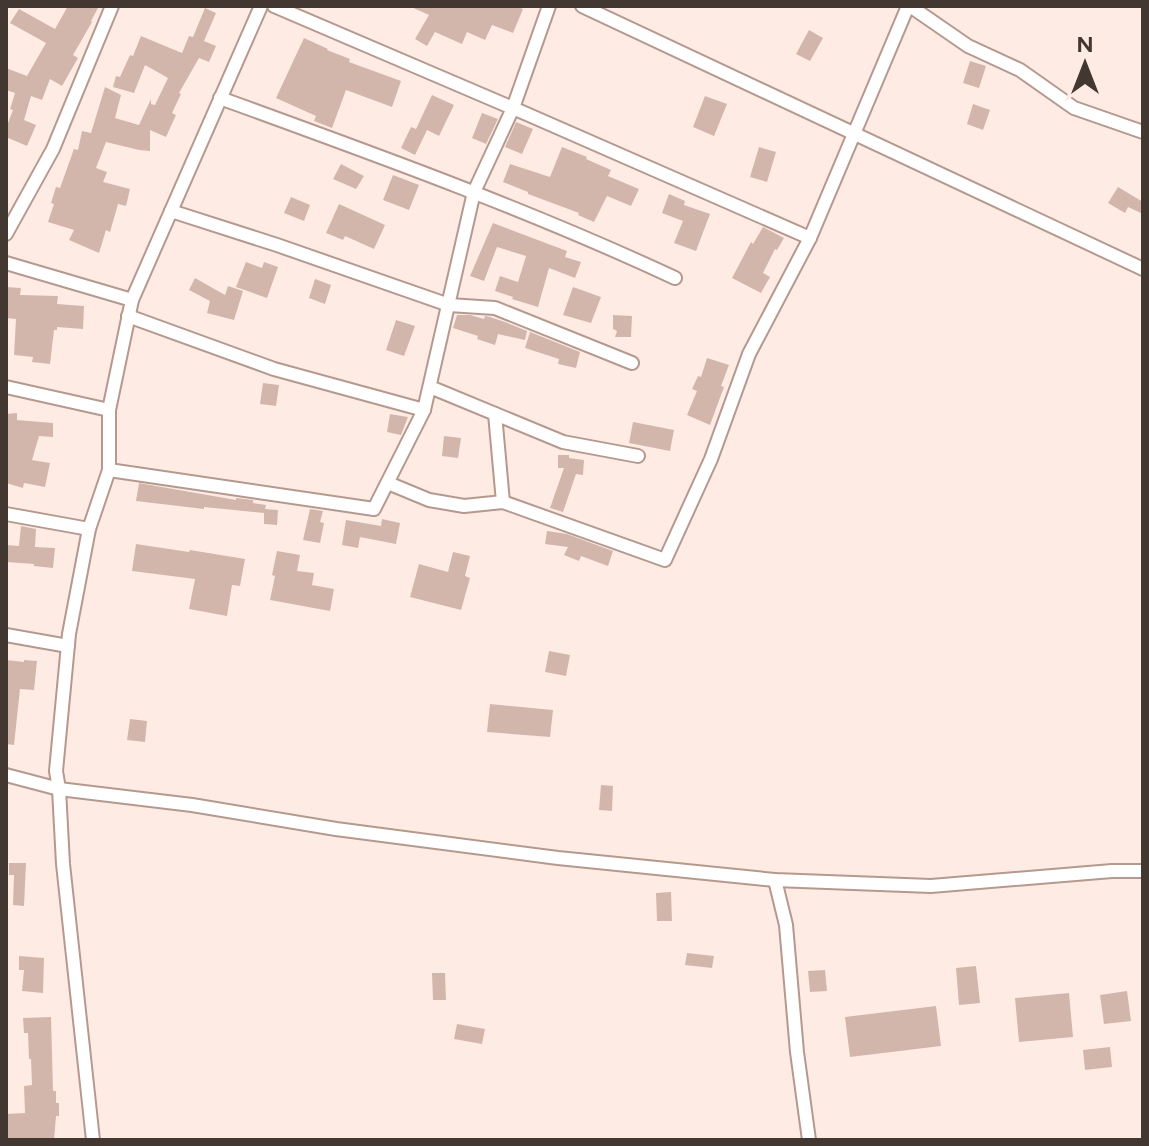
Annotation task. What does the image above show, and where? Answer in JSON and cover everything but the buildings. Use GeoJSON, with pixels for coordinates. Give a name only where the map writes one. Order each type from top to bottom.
{"type":"FeatureCollection","features":[{"type":"Feature","properties":{"kind":"street"},"geometry":{"type":"LineString","coordinates":[[6,234],[53,149],[112,6]]}},
{"type":"Feature","properties":{"kind":"street"},"geometry":{"type":"LineString","coordinates":[[93,1140],[56,771],[68,646],[89,529],[109,470],[109,410],[132,300],[261,6]]}},
{"type":"Feature","properties":{"kind":"street"},"geometry":{"type":"LineString","coordinates":[[274,6],[810,238]]}},
{"type":"Feature","properties":{"kind":"street"},"geometry":{"type":"LineString","coordinates":[[109,470],[374,509],[424,410],[474,192],[513,108],[549,6]]}},
{"type":"Feature","properties":{"kind":"street"},"geometry":{"type":"LineString","coordinates":[[582,6],[1143,269]]}},
{"type":"Feature","properties":{"kind":"street"},"geometry":{"type":"LineString","coordinates":[[388,483],[429,500],[464,506],[503,502],[665,560],[711,459],[749,354],[810,238],[909,6],[968,46],[1020,70],[1074,108],[1143,132]]}},
{"type":"Feature","properties":{"kind":"street"},"geometry":{"type":"LineString","coordinates":[[220,98],[424,172],[602,244],[675,278]]}},
{"type":"Feature","properties":{"kind":"street"},"geometry":{"type":"LineString","coordinates":[[171,211],[449,305],[495,308],[632,363]]}},
{"type":"Feature","properties":{"kind":"street"},"geometry":{"type":"LineString","coordinates":[[6,263],[132,300]]}},
{"type":"Feature","properties":{"kind":"street"},"geometry":{"type":"LineString","coordinates":[[128,316],[274,369],[424,410]]}},
{"type":"Feature","properties":{"kind":"street"},"geometry":{"type":"LineString","coordinates":[[6,387],[109,410]]}},
{"type":"Feature","properties":{"kind":"street"},"geometry":{"type":"LineString","coordinates":[[430,387],[563,442],[638,456]]}},
{"type":"Feature","properties":{"kind":"street"},"geometry":{"type":"LineString","coordinates":[[495,414],[503,502]]}},
{"type":"Feature","properties":{"kind":"street"},"geometry":{"type":"LineString","coordinates":[[6,514],[89,529]]}},
{"type":"Feature","properties":{"kind":"street"},"geometry":{"type":"LineString","coordinates":[[6,635],[68,646]]}},
{"type":"Feature","properties":{"kind":"street"},"geometry":{"type":"LineString","coordinates":[[6,775],[59,789],[192,805],[336,829],[543,856],[775,880],[931,886],[1143,871]]}},
{"type":"Feature","properties":{"kind":"street"},"geometry":{"type":"LineString","coordinates":[[775,880],[786,925],[797,1052],[809,1140]]}}]}
